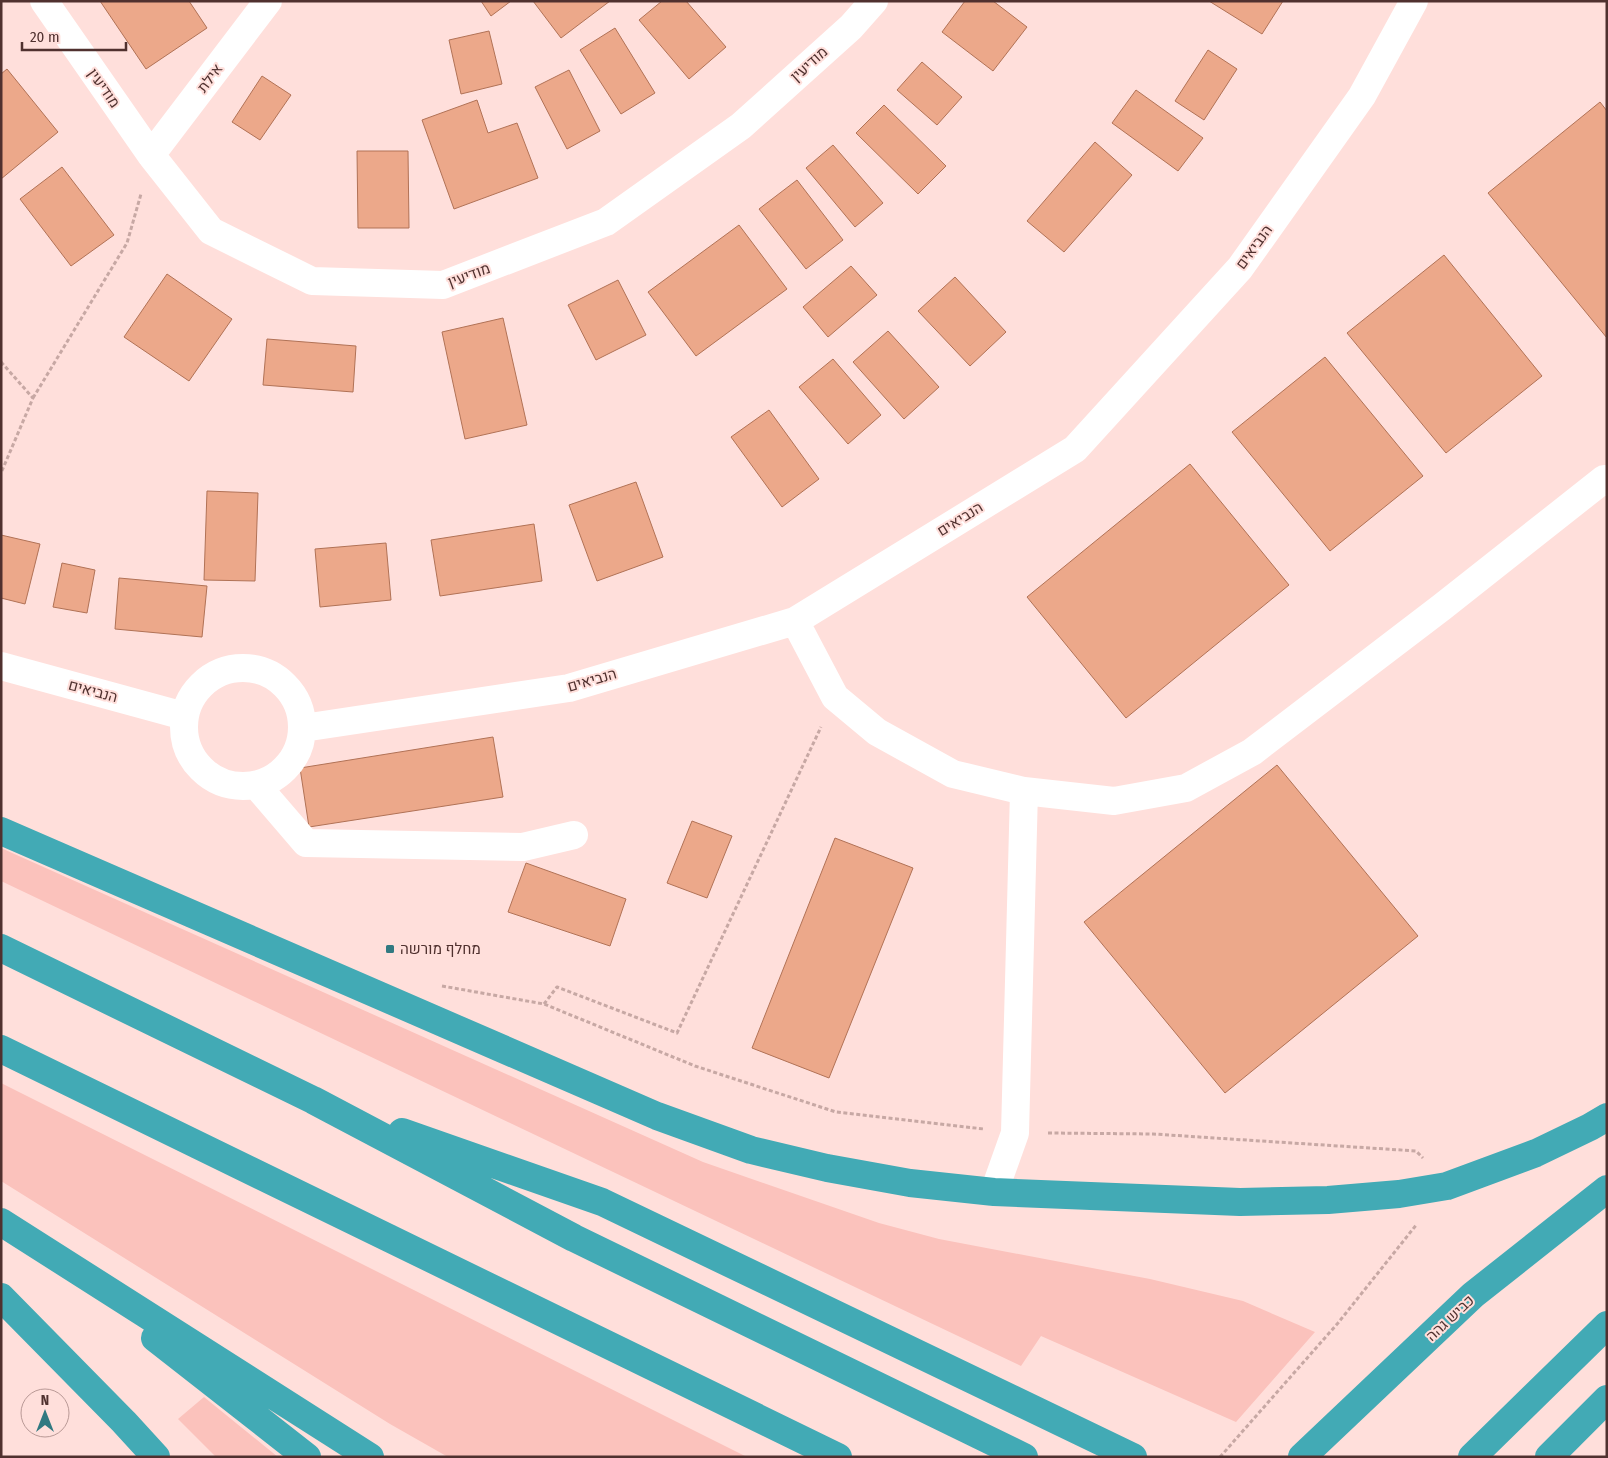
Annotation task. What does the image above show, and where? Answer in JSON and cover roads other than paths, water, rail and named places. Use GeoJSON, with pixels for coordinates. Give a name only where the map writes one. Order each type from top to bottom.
{"type":"FeatureCollection","features":[{"type":"Feature","properties":{"kind":"highway"},"geometry":{"type":"LineString","coordinates":[[1,831],[658,1116],[751,1150],[826,1168],[910,1184],[994,1192],[1240,1202],[1328,1200],[1398,1194],[1447,1186],[1536,1153],[1607,1117]]}},
{"type":"Feature","properties":{"kind":"highway"},"geometry":{"type":"LineString","coordinates":[[1,948],[314,1100],[574,1238],[1024,1457]]}},
{"type":"Feature","properties":{"kind":"highway"},"geometry":{"type":"LineString","coordinates":[[1,1049],[838,1457]]}},
{"type":"Feature","properties":{"kind":"highway"},"geometry":{"type":"LineString","coordinates":[[314,1100],[602,1202],[1133,1457]]}},
{"type":"Feature","properties":{"kind":"highway","name":"כביש גהה"},"geometry":{"type":"LineString","coordinates":[[1302,1457],[1473,1296],[1607,1189]]}},
{"type":"Feature","properties":{"kind":"highway"},"geometry":{"type":"LineString","coordinates":[[1,1222],[370,1457]]}},
{"type":"Feature","properties":{"kind":"highway"},"geometry":{"type":"LineString","coordinates":[[28,1239],[307,1457]]}},
{"type":"Feature","properties":{"kind":"highway"},"geometry":{"type":"LineString","coordinates":[[1,1297],[156,1457]]}},
{"type":"Feature","properties":{"kind":"highway"},"geometry":{"type":"LineString","coordinates":[[1472,1457],[1607,1324]]}},
{"type":"Feature","properties":{"kind":"highway"},"geometry":{"type":"LineString","coordinates":[[1549,1457],[1607,1399]]}},
{"type":"Feature","properties":{"kind":"street","name":"מודיעין"},"geometry":{"type":"LineString","coordinates":[[44,1],[151,155],[211,230],[312,281],[443,285],[606,222],[741,126],[851,27],[874,1]]}},
{"type":"Feature","properties":{"kind":"street","name":"אילת"},"geometry":{"type":"LineString","coordinates":[[151,155],[268,1]]}},
{"type":"Feature","properties":{"kind":"street","name":"הנביאים"},"geometry":{"type":"LineString","coordinates":[[303,728],[569,688],[795,621],[1075,449],[1240,268],[1362,96],[1414,1]]}},
{"type":"Feature","properties":{"kind":"street"},"geometry":{"type":"LineString","coordinates":[[795,621],[835,697],[877,732],[953,774],[1024,791],[1114,800],[1186,788],[1252,752],[1434,613],[1604,479],[1607,482]]}},
{"type":"Feature","properties":{"kind":"street","name":"הנביאים"},"geometry":{"type":"LineString","coordinates":[[1,666],[184,716]]}},
{"type":"Feature","properties":{"kind":"street"},"geometry":{"type":"LineString","coordinates":[[239,668],[259,670],[277,678],[291,691],[301,709],[303,728],[300,748],[290,765],[275,778],[257,786],[237,787],[218,782],[202,770],[190,755],[184,736],[184,716],[191,698],[203,683],[220,672],[239,668]]}},
{"type":"Feature","properties":{"kind":"street"},"geometry":{"type":"LineString","coordinates":[[257,786],[306,843],[523,847],[574,835]]}},
{"type":"Feature","properties":{"kind":"street"},"geometry":{"type":"LineString","coordinates":[[994,1192],[1015,1133],[1024,791]]}},
{"type":"Feature","properties":{"kind":"place","name":"מחלף מורשה"},"geometry":{"type":"Point","coordinates":[390,949]}}]}
